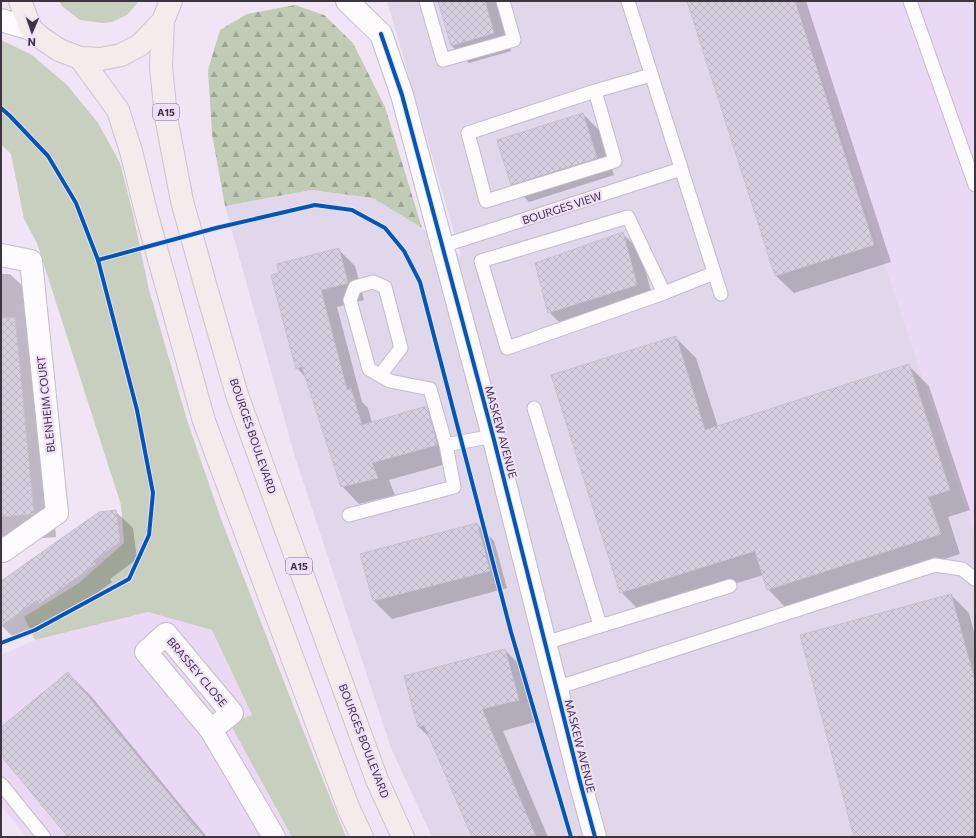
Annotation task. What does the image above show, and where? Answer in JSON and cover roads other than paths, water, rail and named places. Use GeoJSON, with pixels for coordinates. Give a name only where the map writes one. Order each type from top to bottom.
{"type":"FeatureCollection","features":[{"type":"Feature","properties":{"kind":"main road"},"geometry":{"type":"LineString","coordinates":[[20,1],[31,29],[40,37],[59,50],[80,58],[101,59],[121,55],[140,45],[171,6]]}},
{"type":"Feature","properties":{"kind":"main road","name":"BOURGES BOULEVARD"},"geometry":{"type":"LineString","coordinates":[[171,6],[161,67],[166,117],[182,201],[206,291],[237,395],[377,780],[403,837]]}},
{"type":"Feature","properties":{"kind":"main road"},"geometry":{"type":"LineString","coordinates":[[80,58],[118,110],[131,151],[146,212],[204,421],[348,807],[362,837]]}},
{"type":"Feature","properties":{"kind":"street","name":"MASKEW AVENUE"},"geometry":{"type":"LineString","coordinates":[[347,1],[381,34],[402,95],[493,436],[579,778],[596,837]]}},
{"type":"Feature","properties":{"kind":"street"},"geometry":{"type":"LineString","coordinates":[[1,20],[31,29]]}},
{"type":"Feature","properties":{"kind":"street","name":"BLENHEIM COURT"},"geometry":{"type":"LineString","coordinates":[[1,255],[31,261],[57,513],[4,551]]}},
{"type":"Feature","properties":{"kind":"street"},"geometry":{"type":"LineString","coordinates":[[211,730],[274,837]]}},
{"type":"Feature","properties":{"kind":"lane"},"geometry":{"type":"LineString","coordinates":[[426,1],[443,60],[514,40],[503,1]]}},
{"type":"Feature","properties":{"kind":"lane"},"geometry":{"type":"LineString","coordinates":[[628,1],[721,294]]}},
{"type":"Feature","properties":{"kind":"lane"},"geometry":{"type":"LineString","coordinates":[[910,1],[975,185]]}},
{"type":"Feature","properties":{"kind":"lane"},"geometry":{"type":"LineString","coordinates":[[595,91],[614,161],[486,201],[468,134],[595,91],[651,75]]}},
{"type":"Feature","properties":{"kind":"lane","name":"BOURGES VIEW"},"geometry":{"type":"LineString","coordinates":[[442,246],[681,169]]}},
{"type":"Feature","properties":{"kind":"lane"},"geometry":{"type":"LineString","coordinates":[[664,293],[628,217],[481,261],[507,348],[664,293],[714,273]]}},
{"type":"Feature","properties":{"kind":"lane"},"geometry":{"type":"LineString","coordinates":[[349,515],[454,487],[446,445],[430,389],[390,381],[369,369],[350,300],[355,287],[374,282],[385,287],[401,348],[380,375]]}},
{"type":"Feature","properties":{"kind":"lane"},"geometry":{"type":"LineString","coordinates":[[534,408],[600,625]]}},
{"type":"Feature","properties":{"kind":"lane"},"geometry":{"type":"LineString","coordinates":[[446,445],[493,436]]}},
{"type":"Feature","properties":{"kind":"lane"},"geometry":{"type":"LineString","coordinates":[[556,688],[935,565],[962,569],[975,579]]}},
{"type":"Feature","properties":{"kind":"lane"},"geometry":{"type":"LineString","coordinates":[[545,643],[730,586]]}},
{"type":"Feature","properties":{"kind":"lane"},"geometry":{"type":"LineString","coordinates":[[1,784],[44,837]]}}]}
